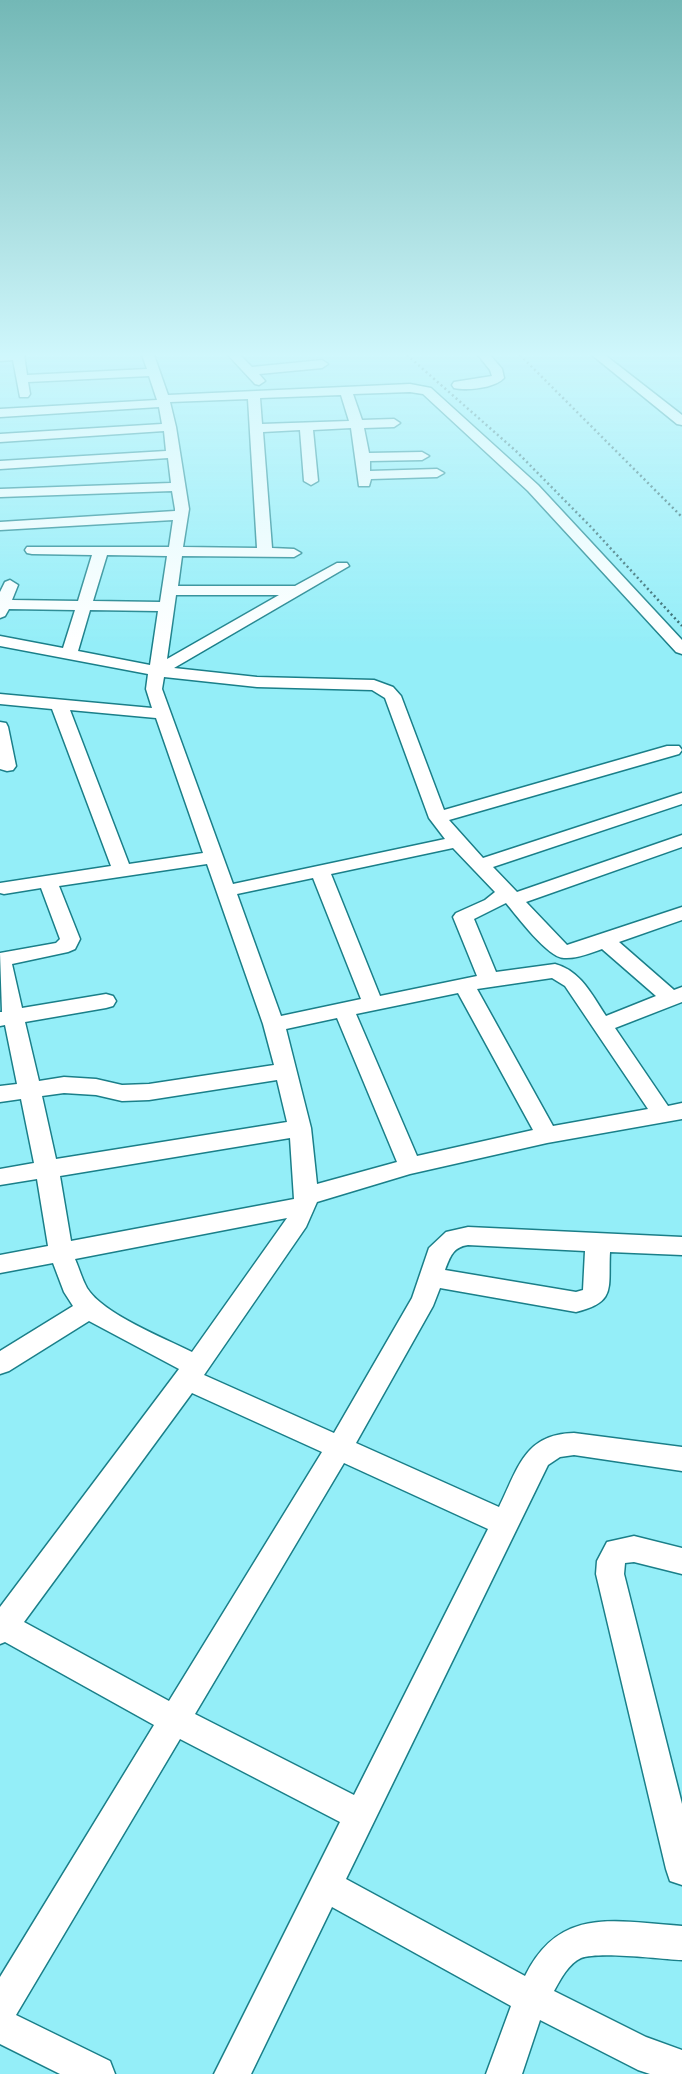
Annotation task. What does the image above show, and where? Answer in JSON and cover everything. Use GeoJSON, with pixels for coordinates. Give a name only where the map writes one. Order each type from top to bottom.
{"type":"FeatureCollection","features":[{"type":"Feature","properties":{"kind":"street"},"geometry":{"type":"LineString","coordinates":[[258,452],[265,553]]}},
{"type":"Feature","properties":{"kind":"street"},"geometry":{"type":"LineString","coordinates":[[308,452],[311,481]]}},
{"type":"Feature","properties":{"kind":"street"},"geometry":{"type":"LineString","coordinates":[[365,452],[364,479],[437,473]]}},
{"type":"Feature","properties":{"kind":"street"},"geometry":{"type":"LineString","coordinates":[[493,452],[533,488],[682,649]]}},
{"type":"Feature","properties":{"kind":"street"},"geometry":{"type":"LineString","coordinates":[[0,465],[174,454],[182,514],[154,689],[274,1024],[300,1128],[306,1200],[298,1221],[192,1372],[1,1626],[174,1720],[361,1815]]}},
{"type":"Feature","properties":{"kind":"street"},"geometry":{"type":"LineString","coordinates":[[364,458],[422,456]]}},
{"type":"Feature","properties":{"kind":"street"},"geometry":{"type":"LineString","coordinates":[[0,493],[178,487]]}},
{"type":"Feature","properties":{"kind":"street"},"geometry":{"type":"LineString","coordinates":[[0,526],[182,514]]}},
{"type":"Feature","properties":{"kind":"street"},"geometry":{"type":"LineString","coordinates":[[32,550],[294,554]]}},
{"type":"Feature","properties":{"kind":"street"},"geometry":{"type":"LineString","coordinates":[[69,654],[101,551]]}},
{"type":"Feature","properties":{"kind":"street"},"geometry":{"type":"LineString","coordinates":[[157,671],[342,566]]}},
{"type":"Feature","properties":{"kind":"street"},"geometry":{"type":"LineString","coordinates":[[10,585],[1,607],[84,606],[297,591]]}},
{"type":"Feature","properties":{"kind":"street"},"geometry":{"type":"LineString","coordinates":[[0,640],[157,671],[258,682],[374,685],[387,690],[393,696],[438,818],[456,842],[481,865],[554,946],[564,952],[584,948],[682,913]]}},
{"type":"Feature","properties":{"kind":"street"},"geometry":{"type":"LineString","coordinates":[[0,699],[163,714]]}},
{"type":"Feature","properties":{"kind":"street"},"geometry":{"type":"LineString","coordinates":[[59,704],[122,870]]}},
{"type":"Feature","properties":{"kind":"street"},"geometry":{"type":"LineString","coordinates":[[0,727],[8,766]]}},
{"type":"Feature","properties":{"kind":"street"},"geometry":{"type":"LineString","coordinates":[[438,818],[673,750]]}},
{"type":"Feature","properties":{"kind":"street"},"geometry":{"type":"LineString","coordinates":[[481,865],[682,798]]}},
{"type":"Feature","properties":{"kind":"street"},"geometry":{"type":"LineString","coordinates":[[489,980],[464,924],[463,917],[472,911],[509,895],[682,841]]}},
{"type":"Feature","properties":{"kind":"street"},"geometry":{"type":"LineString","coordinates":[[226,891],[456,842]]}},
{"type":"Feature","properties":{"kind":"street"},"geometry":{"type":"LineString","coordinates":[[4,888],[214,857]]}},
{"type":"Feature","properties":{"kind":"street"},"geometry":{"type":"LineString","coordinates":[[320,871],[373,1004]]}},
{"type":"Feature","properties":{"kind":"street"},"geometry":{"type":"LineString","coordinates":[[48,882],[70,939],[68,945],[0,960],[6,1018],[27,1089],[47,1169],[61,1253],[76,1292],[89,1308],[192,1372],[338,1448],[506,1523]]}},
{"type":"Feature","properties":{"kind":"street"},"geometry":{"type":"LineString","coordinates":[[605,941],[677,996]]}},
{"type":"Feature","properties":{"kind":"street"},"geometry":{"type":"LineString","coordinates":[[0,1264],[61,1253],[306,1200],[410,1166],[546,1135],[672,1113],[602,1025],[572,982],[555,971],[489,980],[274,1024]]}},
{"type":"Feature","properties":{"kind":"street"},"geometry":{"type":"LineString","coordinates":[[464,985],[546,1135]]}},
{"type":"Feature","properties":{"kind":"street"},"geometry":{"type":"LineString","coordinates":[[602,1025],[677,996]]}},
{"type":"Feature","properties":{"kind":"street"},"geometry":{"type":"LineString","coordinates":[[6,1018],[106,1001]]}},
{"type":"Feature","properties":{"kind":"street"},"geometry":{"type":"LineString","coordinates":[[344,1010],[410,1166]]}},
{"type":"Feature","properties":{"kind":"street"},"geometry":{"type":"LineString","coordinates":[[0,1094],[27,1089],[80,1085],[122,1092],[149,1092],[286,1071]]}},
{"type":"Feature","properties":{"kind":"street"},"geometry":{"type":"LineString","coordinates":[[0,1177],[300,1128]]}},
{"type":"Feature","properties":{"kind":"street"},"geometry":{"type":"LineString","coordinates":[[0,2009],[338,1448],[424,1299],[438,1255],[445,1245],[454,1238],[468,1236],[682,1246]]}},
{"type":"Feature","properties":{"kind":"street"},"geometry":{"type":"LineString","coordinates":[[432,1276],[576,1302],[589,1299],[595,1294],[598,1242]]}},
{"type":"Feature","properties":{"kind":"street"},"geometry":{"type":"LineString","coordinates":[[0,1364],[89,1308]]}},
{"type":"Feature","properties":{"kind":"street"},"geometry":{"type":"LineString","coordinates":[[232,2074],[538,1457],[548,1448],[559,1444],[574,1444],[682,1459]]}},
{"type":"Feature","properties":{"kind":"street"},"geometry":{"type":"LineString","coordinates":[[682,1561],[634,1549],[617,1551],[611,1561],[610,1574],[682,1869]]}},
{"type":"Feature","properties":{"kind":"street"},"geometry":{"type":"LineString","coordinates":[[326,1886],[532,1998],[638,2052],[682,2068]]}},
{"type":"Feature","properties":{"kind":"street"},"geometry":{"type":"LineString","coordinates":[[504,2074],[511,2048],[532,1998],[553,1962],[572,1944],[593,1941],[682,1943]]}},
{"type":"Feature","properties":{"kind":"street"},"geometry":{"type":"LineString","coordinates":[[0,2025],[97,2074]]}},
{"type":"Feature","properties":{"kind":"railway"},"geometry":{"type":"LineString","coordinates":[[517,452],[591,527],[682,626]]}},
{"type":"Feature","properties":{"kind":"railway"},"geometry":{"type":"LineString","coordinates":[[617,452],[682,517]]}}]}
